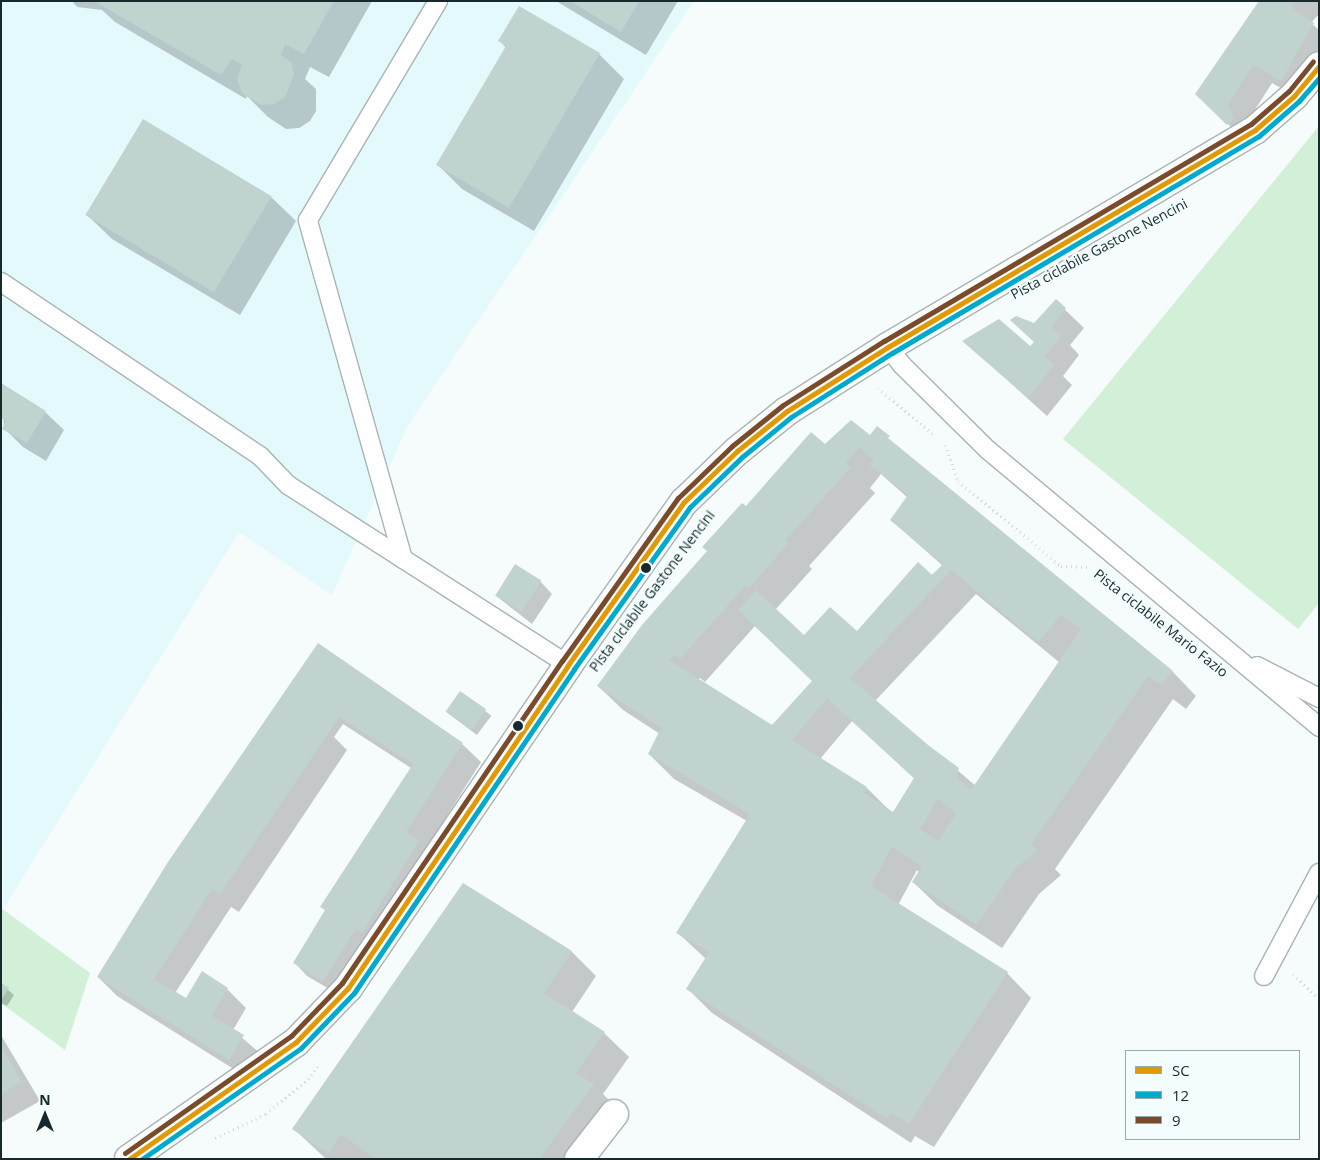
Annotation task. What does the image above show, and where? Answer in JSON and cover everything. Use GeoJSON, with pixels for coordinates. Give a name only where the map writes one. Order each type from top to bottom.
{"type":"FeatureCollection","features":[{"type":"Feature","properties":{"kind":"street"},"geometry":{"type":"LineString","coordinates":[[129,1159],[296,1042],[348,988],[568,665],[684,502],[737,451],[787,411],[895,356],[1255,130],[1294,96],[1319,66]]}},
{"type":"Feature","properties":{"kind":"street"},"geometry":{"type":"LineString","coordinates":[[579,1159],[614,1114]]}},
{"type":"Feature","properties":{"kind":"lane"},"geometry":{"type":"LineString","coordinates":[[403,559],[308,220],[438,1]]}},
{"type":"Feature","properties":{"kind":"lane"},"geometry":{"type":"LineString","coordinates":[[1,282],[261,457],[288,485],[568,665]]}},
{"type":"Feature","properties":{"kind":"lane"},"geometry":{"type":"LineString","coordinates":[[895,356],[988,450],[1319,727]]}},
{"type":"Feature","properties":{"kind":"lane"},"geometry":{"type":"LineString","coordinates":[[1236,656],[1319,698]]}},
{"type":"Feature","properties":{"kind":"lane"},"geometry":{"type":"LineString","coordinates":[[1264,976],[1319,873]]}},
{"type":"Feature","properties":{"kind":"path","name":"Pista ciclabile Mario Fazio"},"geometry":{"type":"LineString","coordinates":[[895,356],[874,385],[945,444],[958,481],[1061,566],[1094,568]]}},
{"type":"Feature","properties":{"kind":"path"},"geometry":{"type":"LineString","coordinates":[[209,1140],[266,1114],[308,1079],[319,1063]]}},
{"type":"Feature","properties":{"kind":"shaded area"},"geometry":{"type":"Polygon","coordinates":[[[1,1],[694,1],[408,425],[332,595],[239,532],[3,909],[1,1]]]}},
{"type":"Feature","properties":{"kind":"green space"},"geometry":{"type":"Polygon","coordinates":[[[1319,126],[1319,603],[1298,629],[1063,439],[1319,126]]]}},
{"type":"Feature","properties":{"kind":"green space"},"geometry":{"type":"Polygon","coordinates":[[[1,908],[90,973],[65,1050],[1,1003],[1,908]]]}},
{"type":"Feature","properties":{"kind":"building"},"geometry":{"type":"Polygon","coordinates":[[[94,1],[334,1],[304,54],[285,44],[281,55],[292,63],[294,75],[285,97],[274,104],[261,105],[242,93],[237,79],[242,65],[232,59],[221,75],[94,1]]]}},
{"type":"Feature","properties":{"kind":"building"},"geometry":{"type":"Polygon","coordinates":[[[570,1],[639,1],[621,32],[570,1]]]}},
{"type":"Feature","properties":{"kind":"building"},"geometry":{"type":"Polygon","coordinates":[[[1259,1],[1295,1],[1291,7],[1314,23],[1281,81],[1253,65],[1228,105],[1235,118],[1227,125],[1195,94],[1259,1]]]}},
{"type":"Feature","properties":{"kind":"building"},"geometry":{"type":"Polygon","coordinates":[[[519,6],[600,53],[509,208],[436,165],[506,46],[498,41],[519,6]]]}},
{"type":"Feature","properties":{"kind":"building"},"geometry":{"type":"Polygon","coordinates":[[[143,119],[272,196],[214,292],[85,215],[143,119]]]}},
{"type":"Feature","properties":{"kind":"building"},"geometry":{"type":"Polygon","coordinates":[[[1056,299],[1066,308],[1051,327],[1062,335],[1045,356],[1054,365],[1028,398],[962,341],[999,319],[1030,346],[1034,342],[1010,320],[1016,316],[1034,323],[1056,299]]]}},
{"type":"Feature","properties":{"kind":"building"},"geometry":{"type":"Polygon","coordinates":[[[1,383],[46,411],[27,443],[2,429],[6,421],[1,418],[1,383]]]}},
{"type":"Feature","properties":{"kind":"building"},"geometry":{"type":"Polygon","coordinates":[[[851,420],[870,435],[877,426],[890,436],[888,438],[1173,671],[1161,685],[1148,676],[1032,843],[1037,850],[1015,869],[977,925],[912,882],[922,866],[892,847],[871,886],[1008,972],[909,1124],[890,1112],[887,1119],[686,989],[709,952],[676,933],[750,814],[648,754],[661,728],[597,686],[642,625],[707,551],[702,547],[742,503],[746,506],[811,432],[825,444],[851,420]],[[859,447],[846,463],[851,467],[785,541],[788,544],[749,588],[745,586],[680,659],[675,654],[669,660],[772,725],[812,681],[738,610],[756,590],[804,635],[830,607],[857,631],[918,562],[932,575],[943,564],[890,520],[908,495],[869,464],[874,460],[859,447]],[[951,570],[850,678],[928,745],[959,768],[956,777],[971,790],[1081,629],[1061,615],[1038,642],[951,570]],[[827,698],[792,740],[867,787],[864,793],[893,812],[914,778],[827,698]],[[938,798],[920,829],[938,841],[956,814],[938,798]]]}},
{"type":"Feature","properties":{"kind":"building"},"geometry":{"type":"Polygon","coordinates":[[[515,564],[541,580],[522,612],[495,595],[515,564]]]}},
{"type":"Feature","properties":{"kind":"building"},"geometry":{"type":"Polygon","coordinates":[[[318,643],[463,743],[406,832],[419,841],[362,933],[356,929],[323,981],[293,963],[325,910],[320,907],[413,764],[339,717],[220,894],[212,889],[154,979],[186,998],[202,971],[228,988],[212,1016],[244,1035],[229,1060],[97,977],[168,862],[318,643]]]}},
{"type":"Feature","properties":{"kind":"building"},"geometry":{"type":"Polygon","coordinates":[[[460,691],[486,709],[472,730],[446,711],[460,691]]]}},
{"type":"Feature","properties":{"kind":"building"},"geometry":{"type":"Polygon","coordinates":[[[463,883],[572,951],[544,993],[605,1032],[576,1073],[594,1084],[539,1159],[376,1159],[341,1134],[329,1154],[292,1129],[463,883]]]}},
{"type":"Feature","properties":{"kind":"building"},"geometry":{"type":"Polygon","coordinates":[[[1,983],[9,988],[1,1000],[1,983]]]}},
{"type":"Feature","properties":{"kind":"building"},"geometry":{"type":"Polygon","coordinates":[[[1,1046],[22,1082],[1,1094],[1,1046]]]}},
{"type":"Feature","properties":{"kind":"transit line","name":"9"},"geometry":{"type":"LineString","coordinates":[[125,1153],[291,1036],[342,983],[562,661],[678,498],[732,446],[783,405],[884,341],[1251,124],[1289,91],[1313,61]]}},
{"type":"Feature","properties":{"kind":"transit line","name":"SC"},"geometry":{"type":"LineString","coordinates":[[129,1159],[296,1042],[348,988],[568,665],[684,502],[737,451],[787,411],[888,347],[1255,130],[1294,96],[1319,66]]}},
{"type":"Feature","properties":{"kind":"transit line","name":"12"},"geometry":{"type":"LineString","coordinates":[[142,1159],[301,1048],[354,993],[574,669],[690,507],[742,457],[791,417],[892,353],[1259,136],[1299,101],[1319,78]]}}]}
